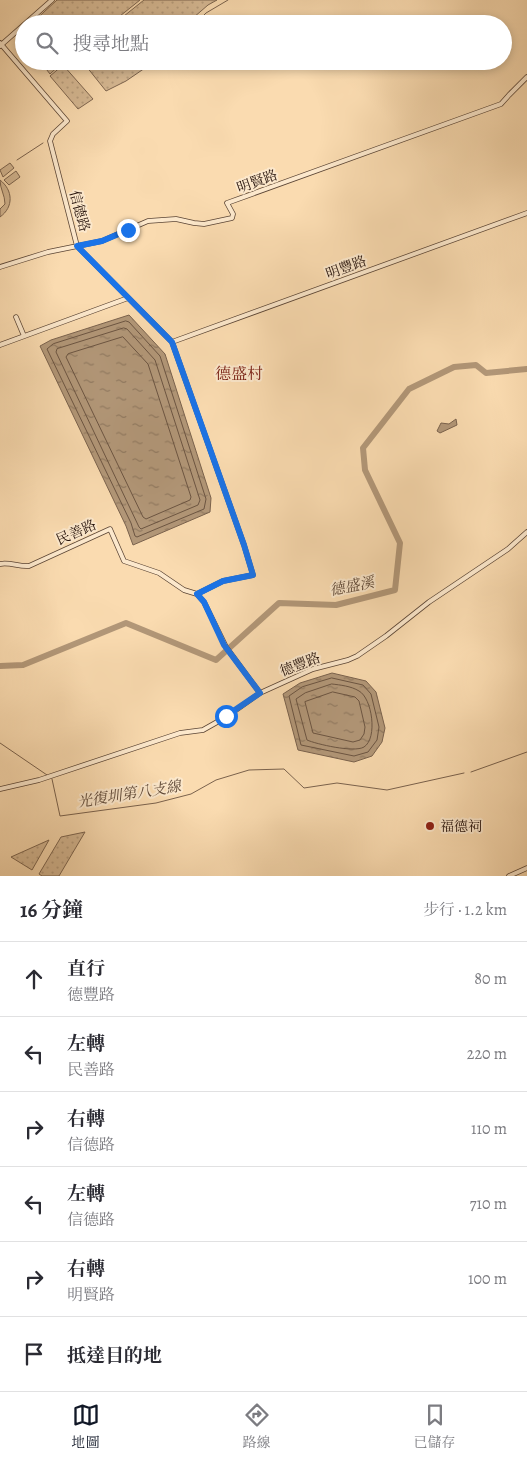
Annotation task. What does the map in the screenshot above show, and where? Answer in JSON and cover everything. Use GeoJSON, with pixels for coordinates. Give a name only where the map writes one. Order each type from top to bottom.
{"type":"FeatureCollection","features":[{"type":"Feature","properties":{"kind":"street"},"geometry":{"type":"LineString","coordinates":[[34,15],[52,0]]}},
{"type":"Feature","properties":{"kind":"street"},"geometry":{"type":"LineString","coordinates":[[0,44],[15,31]]}},
{"type":"Feature","properties":{"kind":"street","name":"信德路"},"geometry":{"type":"LineString","coordinates":[[0,44],[15,61]]}},
{"type":"Feature","properties":{"kind":"street","name":"信德路"},"geometry":{"type":"LineString","coordinates":[[23,70],[67,121],[50,137],[50,141],[77,246],[172,342],[244,545],[253,575],[223,581],[197,594]]}},
{"type":"Feature","properties":{"kind":"street","name":"明賢路"},"geometry":{"type":"LineString","coordinates":[[0,267],[48,252],[102,241],[154,220],[176,219],[194,224],[204,224],[232,218],[233,214],[227,203],[502,104],[508,95],[527,77]]}},
{"type":"Feature","properties":{"kind":"street","name":"明豐路"},"geometry":{"type":"LineString","coordinates":[[172,342],[527,213]]}},
{"type":"Feature","properties":{"kind":"street"},"geometry":{"type":"LineString","coordinates":[[0,345],[128,298]]}},
{"type":"Feature","properties":{"kind":"street"},"geometry":{"type":"LineString","coordinates":[[16,317],[24,336]]}},
{"type":"Feature","properties":{"kind":"street","name":"民善路"},"geometry":{"type":"LineString","coordinates":[[0,564],[29,566],[110,529],[124,561],[160,573],[184,590],[197,594]]}},
{"type":"Feature","properties":{"kind":"street","name":"德豐路"},"geometry":{"type":"LineString","coordinates":[[0,789],[39,780],[180,733],[202,730],[260,693],[313,669],[357,656],[429,602],[508,549],[527,532]]}},
{"type":"Feature","properties":{"kind":"street"},"geometry":{"type":"LineString","coordinates":[[197,594],[204,602],[226,647],[260,693]]}},
{"type":"Feature","properties":{"kind":"street"},"geometry":{"type":"LineString","coordinates":[[509,876],[527,868]]}},
{"type":"Feature","properties":{"kind":"shaded area"},"geometry":{"type":"Polygon","coordinates":[[[57,0],[140,0],[121,15],[41,15],[57,0]]]}},
{"type":"Feature","properties":{"kind":"shaded area"},"geometry":{"type":"Polygon","coordinates":[[[144,0],[217,0],[196,15],[125,15],[144,0]]]}},
{"type":"Feature","properties":{"kind":"shaded area"},"geometry":{"type":"Polygon","coordinates":[[[57,70],[67,70],[93,99],[78,109],[50,76],[57,70]]]}},
{"type":"Feature","properties":{"kind":"shaded area"},"geometry":{"type":"Polygon","coordinates":[[[89,70],[142,70],[126,81],[106,91],[89,70]]]}},
{"type":"Feature","properties":{"kind":"shaded area"},"geometry":{"type":"Polygon","coordinates":[[[10,163],[14,168],[3,177],[0,170],[10,163]]]}},
{"type":"Feature","properties":{"kind":"shaded area"},"geometry":{"type":"Polygon","coordinates":[[[16,171],[20,177],[9,185],[4,180],[16,171]]]}},
{"type":"Feature","properties":{"kind":"shaded area"},"geometry":{"type":"Polygon","coordinates":[[[0,180],[9,193],[10,204],[5,213],[0,217],[0,209],[5,204],[0,180]]]}},
{"type":"Feature","properties":{"kind":"shaded area"},"geometry":{"type":"Polygon","coordinates":[[[85,832],[59,876],[42,876],[39,874],[61,837],[85,832]]]}},
{"type":"Feature","properties":{"kind":"shaded area"},"geometry":{"type":"Polygon","coordinates":[[[49,840],[32,870],[11,857],[49,840]]]}},
{"type":"Feature","properties":{"kind":"water"},"geometry":{"type":"Polygon","coordinates":[[[129,315],[165,354],[211,498],[210,512],[133,545],[126,526],[40,346],[51,340],[129,315]]]}},
{"type":"Feature","properties":{"kind":"water"},"geometry":{"type":"Polygon","coordinates":[[[456,419],[457,425],[440,433],[437,431],[441,423],[449,424],[456,419]]]}},
{"type":"Feature","properties":{"kind":"water"},"geometry":{"type":"Polygon","coordinates":[[[332,673],[366,681],[376,692],[385,728],[382,742],[372,756],[354,762],[298,750],[283,694],[300,683],[332,673]]]}},
{"type":"Feature","properties":{"kind":"waterway"},"geometry":{"type":"LineString","coordinates":[[204,15],[228,0]]}},
{"type":"Feature","properties":{"kind":"waterway"},"geometry":{"type":"LineString","coordinates":[[17,160],[43,143]]}},
{"type":"Feature","properties":{"kind":"waterway","name":"德盛溪"},"geometry":{"type":"LineString","coordinates":[[0,666],[23,665],[126,623],[216,660],[279,603],[336,605],[395,590],[400,543],[365,470],[363,448],[409,389],[454,367],[476,365],[486,373],[527,369]]}},
{"type":"Feature","properties":{"kind":"waterway","name":"光復圳第八支線"},"geometry":{"type":"LineString","coordinates":[[0,743],[47,775]]}},
{"type":"Feature","properties":{"kind":"waterway","name":"光復圳第八支線"},"geometry":{"type":"LineString","coordinates":[[471,772],[527,752]]}},
{"type":"Feature","properties":{"kind":"waterway","name":"光復圳第八支線"},"geometry":{"type":"LineString","coordinates":[[52,779],[60,816],[156,803],[191,794],[216,780],[249,770],[284,769],[304,788],[337,783],[387,790],[464,773]]}},
{"type":"Feature","properties":{"kind":"place","name":"福德祠"},"geometry":{"type":"Point","coordinates":[430,826]}},
{"type":"Feature","properties":{"kind":"district","name":"德盛村"},"geometry":{"type":"Point","coordinates":[239,373]}},
{"type":"Feature","properties":{"kind":"route"},"geometry":{"type":"LineString","coordinates":[[128,230],[102,241],[77,246],[172,342],[253,575],[231,578],[212,585],[197,594],[204,602],[224,645],[260,693],[226,716]]}}]}
